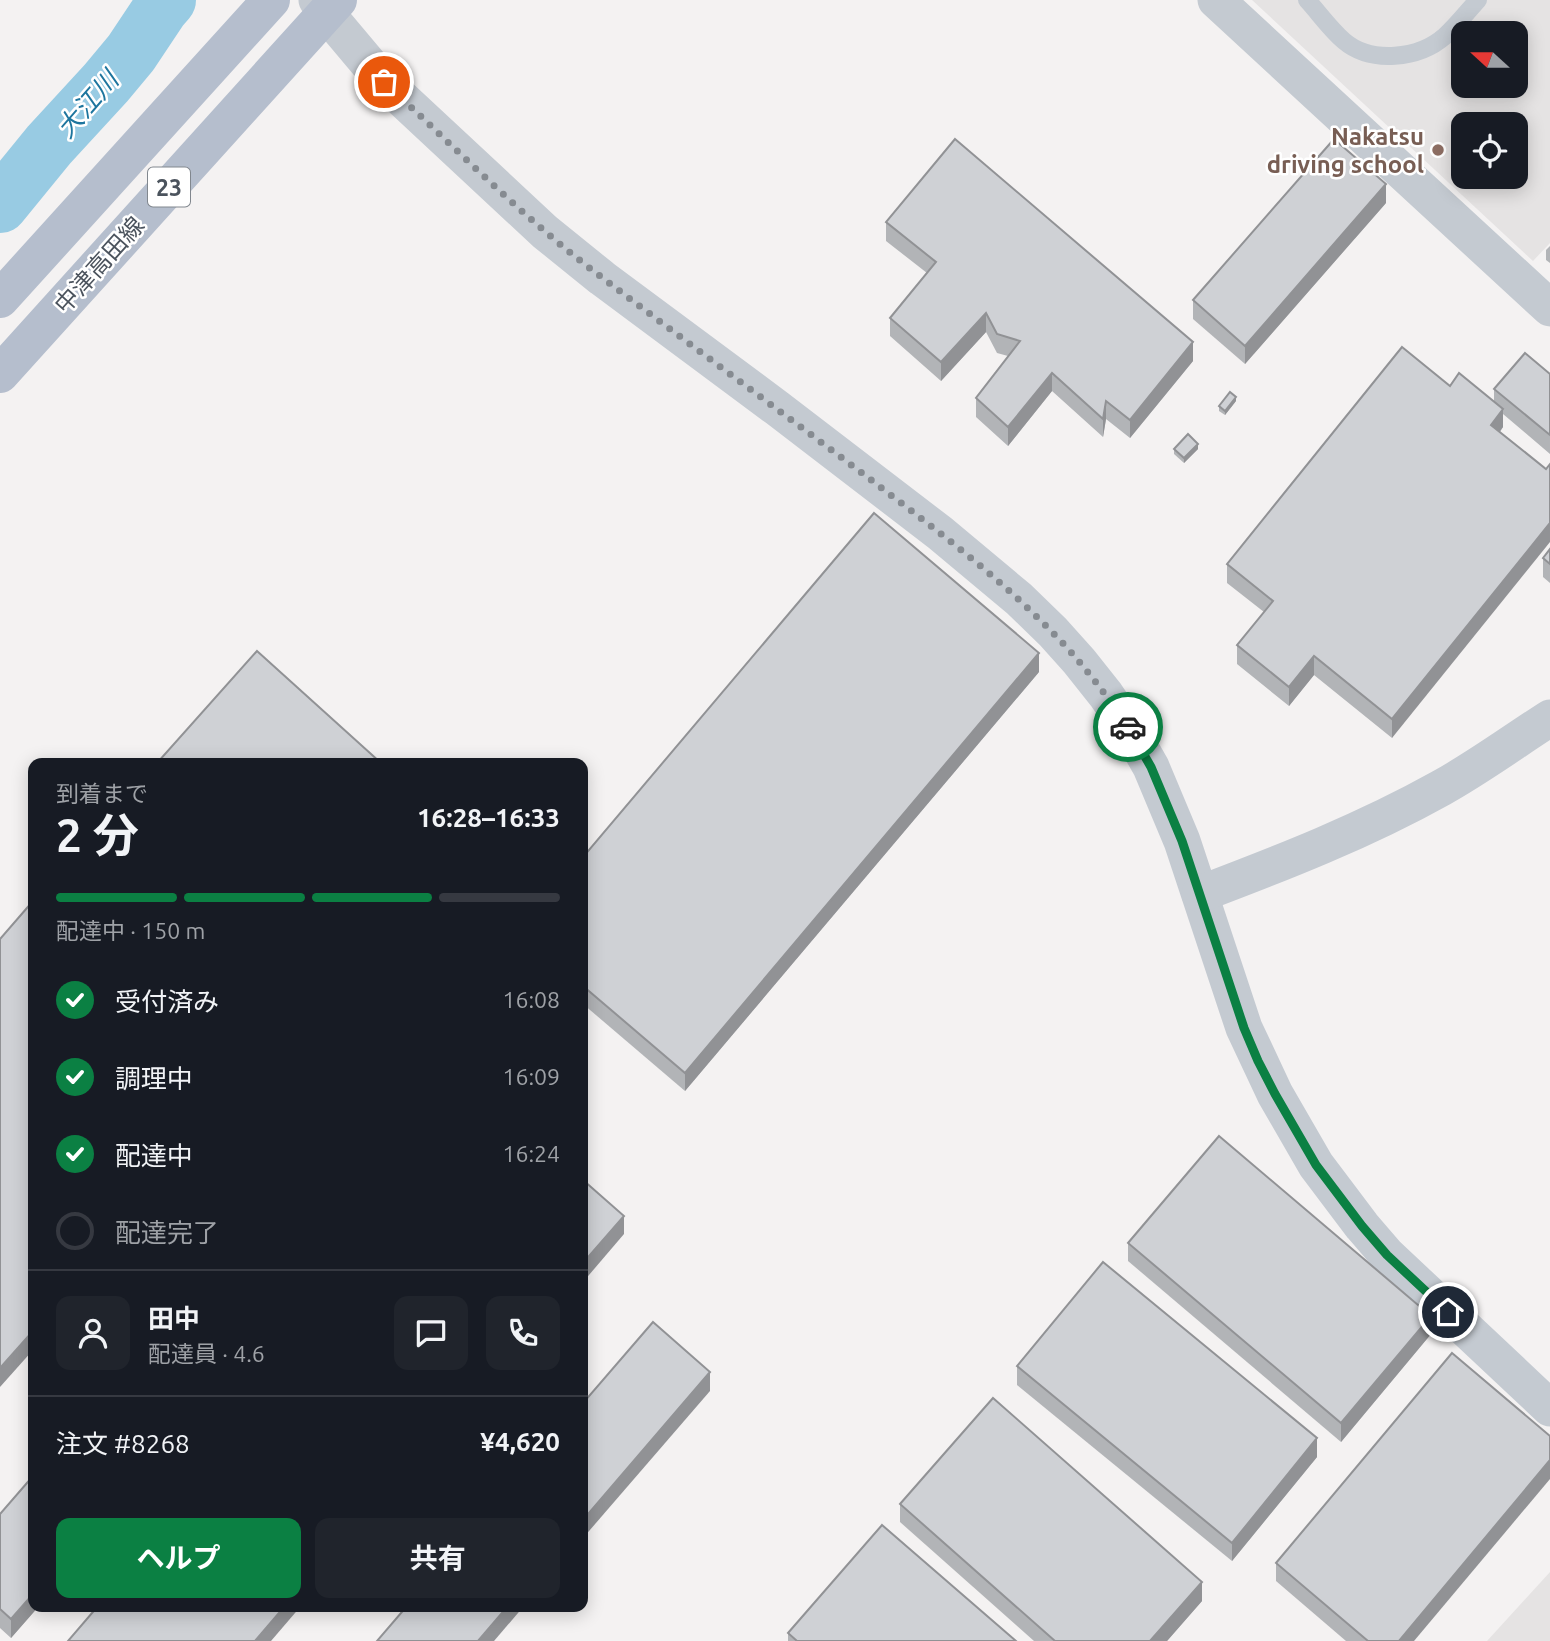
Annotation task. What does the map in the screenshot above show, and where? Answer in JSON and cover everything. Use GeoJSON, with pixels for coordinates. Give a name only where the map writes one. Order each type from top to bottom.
{"type":"FeatureCollection","features":[{"type":"Feature","properties":{"kind":"main road","name":"中津高田線"},"geometry":{"type":"LineString","coordinates":[[0,299],[271,0]]}},
{"type":"Feature","properties":{"kind":"main road","name":"中津高田線"},"geometry":{"type":"LineString","coordinates":[[0,374],[327,4]]}},
{"type":"Feature","properties":{"kind":"street"},"geometry":{"type":"LineString","coordinates":[[1216,0],[1550,308]]}},
{"type":"Feature","properties":{"kind":"street"},"geometry":{"type":"LineString","coordinates":[[327,4],[384,82],[545,232],[940,533],[1018,599],[1079,661],[1106,695],[1151,767],[1182,841],[1244,1028],[1275,1094],[1316,1165],[1387,1255],[1550,1408]]}},
{"type":"Feature","properties":{"kind":"street"},"geometry":{"type":"LineString","coordinates":[[1200,894],[1378,821],[1443,787],[1550,718]]}},
{"type":"Feature","properties":{"kind":"lane"},"geometry":{"type":"LineString","coordinates":[[1307,0],[1344,41],[1368,53],[1391,56],[1414,53],[1443,38],[1478,0]]}},
{"type":"Feature","properties":{"kind":"shaded area","name":"Nakatsu driving school"},"geometry":{"type":"Polygon","coordinates":[[[1252,0],[1550,0],[1550,243],[1533,261],[1455,189],[1528,189],[1528,112],[1451,112],[1451,185],[1252,0]]]}},
{"type":"Feature","properties":{"kind":"shaded area"},"geometry":{"type":"Polygon","coordinates":[[[1550,1572],[1550,1641],[1487,1641],[1550,1572]]]}},
{"type":"Feature","properties":{"kind":"building"},"geometry":{"type":"Polygon","coordinates":[[[955,139],[1193,342],[1130,420],[1106,401],[1103,419],[1052,373],[1008,427],[976,398],[1020,341],[997,334],[986,313],[941,362],[890,318],[936,262],[886,222],[955,139]]]}},
{"type":"Feature","properties":{"kind":"building"},"geometry":{"type":"Polygon","coordinates":[[[1334,139],[1386,184],[1245,346],[1193,300],[1334,139]]]}},
{"type":"Feature","properties":{"kind":"building"},"geometry":{"type":"Polygon","coordinates":[[[1402,347],[1450,386],[1459,373],[1503,409],[1491,425],[1546,469],[1550,464],[1550,523],[1392,719],[1314,656],[1289,687],[1237,645],[1273,601],[1227,564],[1402,347]]]}},
{"type":"Feature","properties":{"kind":"building"},"geometry":{"type":"Polygon","coordinates":[[[1525,353],[1550,374],[1550,435],[1494,389],[1525,353]]]}},
{"type":"Feature","properties":{"kind":"building"},"geometry":{"type":"Polygon","coordinates":[[[1230,392],[1236,397],[1225,411],[1219,406],[1230,392]]]}},
{"type":"Feature","properties":{"kind":"building"},"geometry":{"type":"Polygon","coordinates":[[[1188,434],[1198,444],[1184,458],[1174,449],[1188,434]]]}},
{"type":"Feature","properties":{"kind":"building"},"geometry":{"type":"Polygon","coordinates":[[[874,513],[1039,653],[685,1073],[588,990],[588,851],[874,513]]]}},
{"type":"Feature","properties":{"kind":"building"},"geometry":{"type":"Polygon","coordinates":[[[1550,549],[1550,564],[1543,558],[1550,549]]]}},
{"type":"Feature","properties":{"kind":"building"},"geometry":{"type":"Polygon","coordinates":[[[257,651],[375,758],[161,758],[257,651]]]}},
{"type":"Feature","properties":{"kind":"building"},"geometry":{"type":"Polygon","coordinates":[[[28,907],[28,1337],[0,1368],[0,939],[28,907]]]}},
{"type":"Feature","properties":{"kind":"building"},"geometry":{"type":"Polygon","coordinates":[[[1219,1136],[1431,1316],[1341,1423],[1128,1243],[1219,1136]]]}},
{"type":"Feature","properties":{"kind":"building"},"geometry":{"type":"Polygon","coordinates":[[[588,1184],[624,1216],[588,1257],[588,1184]]]}},
{"type":"Feature","properties":{"kind":"building"},"geometry":{"type":"Polygon","coordinates":[[[1103,1262],[1317,1438],[1232,1543],[1017,1366],[1103,1262]]]}},
{"type":"Feature","properties":{"kind":"building"},"geometry":{"type":"Polygon","coordinates":[[[653,1322],[710,1372],[588,1514],[588,1397],[653,1322]]]}},
{"type":"Feature","properties":{"kind":"building"},"geometry":{"type":"Polygon","coordinates":[[[1452,1353],[1550,1436],[1550,1460],[1399,1641],[1368,1641],[1276,1563],[1452,1353]]]}},
{"type":"Feature","properties":{"kind":"building"},"geometry":{"type":"Polygon","coordinates":[[[993,1398],[1202,1582],[1150,1641],[1055,1641],[900,1504],[993,1398]]]}},
{"type":"Feature","properties":{"kind":"building"},"geometry":{"type":"Polygon","coordinates":[[[28,1482],[28,1600],[11,1619],[0,1609],[0,1514],[28,1482]]]}},
{"type":"Feature","properties":{"kind":"building"},"geometry":{"type":"Polygon","coordinates":[[[882,1525],[1016,1641],[797,1641],[788,1633],[882,1525]]]}},
{"type":"Feature","properties":{"kind":"building"},"geometry":{"type":"Polygon","coordinates":[[[93,1612],[280,1612],[255,1641],[68,1641],[93,1612]]]}},
{"type":"Feature","properties":{"kind":"building"},"geometry":{"type":"Polygon","coordinates":[[[402,1612],[503,1612],[478,1641],[377,1641],[402,1612]]]}},
{"type":"Feature","properties":{"kind":"waterway","name":"大江川"},"geometry":{"type":"LineString","coordinates":[[0,205],[131,53],[168,0]]}},
{"type":"Feature","properties":{"kind":"way so far"},"geometry":{"type":"LineString","coordinates":[[384,82],[545,232],[940,533],[1018,599],[1079,661],[1128,727]]}},
{"type":"Feature","properties":{"kind":"place","name":"Nakatsu driving school"},"geometry":{"type":"Point","coordinates":[1438,150]}},
{"type":"Feature","properties":{"kind":"route"},"geometry":{"type":"LineString","coordinates":[[1128,727],[1151,767],[1182,841],[1228,985],[1258,1061],[1275,1094],[1316,1165],[1362,1226],[1387,1255],[1448,1312]]}}]}
